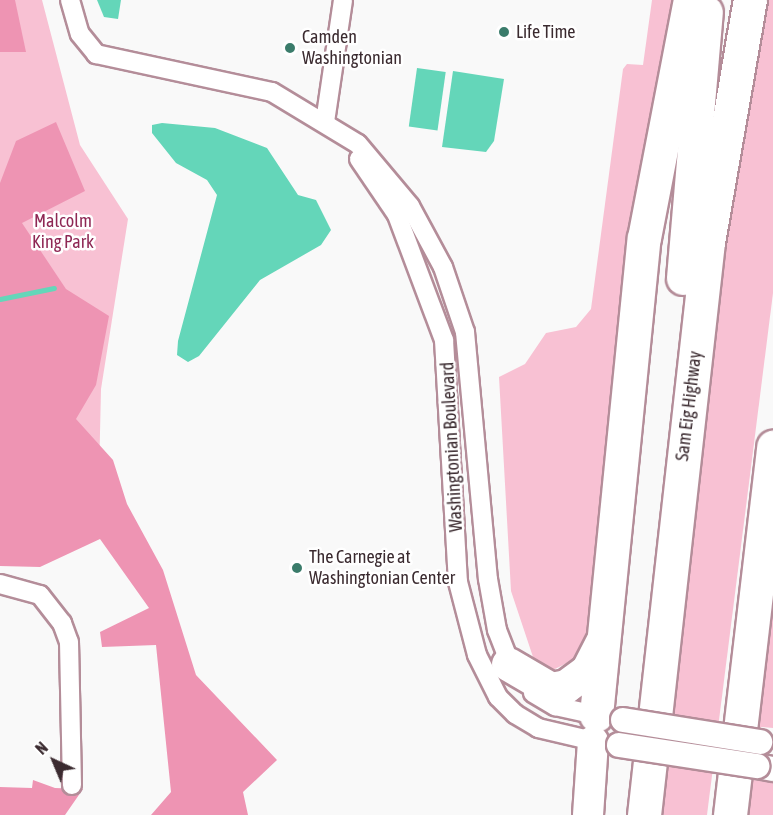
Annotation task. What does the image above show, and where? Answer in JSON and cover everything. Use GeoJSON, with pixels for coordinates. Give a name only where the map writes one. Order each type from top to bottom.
{"type":"FeatureCollection","features":[{"type":"Feature","properties":{"kind":"highway"},"geometry":{"type":"LineString","coordinates":[[608,730],[603,638],[644,238],[690,0]]}},
{"type":"Feature","properties":{"kind":"highway"},"geometry":{"type":"LineString","coordinates":[[668,582],[680,319],[708,0]]}},
{"type":"Feature","properties":{"kind":"highway","name":"Sam Eig Highway"},"geometry":{"type":"LineString","coordinates":[[644,815],[668,582],[708,242],[750,0]]}},
{"type":"Feature","properties":{"kind":"highway"},"geometry":{"type":"LineString","coordinates":[[730,815],[773,447]]}},
{"type":"Feature","properties":{"kind":"highway"},"geometry":{"type":"LineString","coordinates":[[508,664],[550,688],[566,686],[587,671],[603,638]]}},
{"type":"Feature","properties":{"kind":"main road"},"geometry":{"type":"LineString","coordinates":[[588,815],[608,730]]}},
{"type":"Feature","properties":{"kind":"street","name":"Washingtonian Boulevard"},"geometry":{"type":"LineString","coordinates":[[70,0],[80,34],[96,54],[245,83],[325,123],[348,139],[383,171],[410,206],[453,291],[473,375],[488,579],[508,664],[541,699],[608,730],[765,768]]}},
{"type":"Feature","properties":{"kind":"street"},"geometry":{"type":"LineString","coordinates":[[325,123],[343,0]]}},
{"type":"Feature","properties":{"kind":"street","name":"Washingtonian Boulevard"},"geometry":{"type":"LineString","coordinates":[[348,139],[398,215],[444,340],[458,582],[477,655],[505,705],[538,728],[608,730],[766,743]]}},
{"type":"Feature","properties":{"kind":"street"},"geometry":{"type":"LineString","coordinates":[[458,582],[488,579]]}},
{"type":"Feature","properties":{"kind":"street"},"geometry":{"type":"LineString","coordinates":[[0,584],[40,595],[62,623],[69,642],[72,785]]}},
{"type":"Feature","properties":{"kind":"green space","name":"Malcolm King Park"},"geometry":{"type":"Polygon","coordinates":[[[0,0],[42,0],[80,145],[128,219],[101,389],[99,477],[0,511],[0,0]]]}},
{"type":"Feature","properties":{"kind":"green space"},"geometry":{"type":"Polygon","coordinates":[[[652,0],[677,0],[631,225],[587,652],[578,670],[569,662],[551,671],[533,657],[511,591],[499,377],[525,364],[546,333],[576,327],[591,309],[623,69],[627,64],[643,65],[652,0]]]}},
{"type":"Feature","properties":{"kind":"green space"},"geometry":{"type":"Polygon","coordinates":[[[760,0],[773,0],[773,293],[707,815],[656,815],[702,373],[760,0]]]}},
{"type":"Feature","properties":{"kind":"green space"},"geometry":{"type":"Polygon","coordinates":[[[773,553],[773,728],[761,727],[754,780],[773,783],[773,815],[741,815],[773,553]]]}},
{"type":"Feature","properties":{"kind":"shaded area"},"geometry":{"type":"Polygon","coordinates":[[[0,0],[15,0],[26,52],[0,52],[0,0]]]}},
{"type":"Feature","properties":{"kind":"shaded area"},"geometry":{"type":"Polygon","coordinates":[[[97,0],[121,0],[118,19],[104,17],[97,0]]]}},
{"type":"Feature","properties":{"kind":"shaded area"},"geometry":{"type":"Polygon","coordinates":[[[417,68],[446,72],[438,130],[409,126],[417,68]]]}},
{"type":"Feature","properties":{"kind":"shaded area"},"geometry":{"type":"Polygon","coordinates":[[[453,71],[504,79],[494,141],[486,152],[442,147],[453,71]]]}},
{"type":"Feature","properties":{"kind":"shaded area"},"geometry":{"type":"Polygon","coordinates":[[[56,122],[85,191],[22,223],[66,289],[109,316],[96,385],[76,419],[113,460],[127,504],[163,570],[196,675],[277,760],[243,792],[248,815],[151,815],[171,792],[156,645],[102,647],[100,632],[149,608],[100,539],[40,567],[0,566],[0,183],[16,141],[56,122]]]}},
{"type":"Feature","properties":{"kind":"shaded area"},"geometry":{"type":"Polygon","coordinates":[[[162,123],[215,128],[267,148],[298,195],[316,200],[331,230],[321,245],[260,280],[199,356],[188,362],[177,355],[178,341],[217,195],[207,180],[176,163],[152,133],[152,125],[162,123]]]}},
{"type":"Feature","properties":{"kind":"shaded area"},"geometry":{"type":"Polygon","coordinates":[[[33,780],[55,788],[83,789],[65,815],[0,815],[0,787],[32,788],[33,780]]]}},
{"type":"Feature","properties":{"kind":"waterway"},"geometry":{"type":"LineString","coordinates":[[0,299],[54,288]]}},
{"type":"Feature","properties":{"kind":"place","name":"Life Time"},"geometry":{"type":"Point","coordinates":[504,32]}},
{"type":"Feature","properties":{"kind":"place","name":"Camden Washingtonian"},"geometry":{"type":"Point","coordinates":[290,48]}},
{"type":"Feature","properties":{"kind":"place","name":"The Carnegie at Washingtonian Center"},"geometry":{"type":"Point","coordinates":[297,568]}}]}
